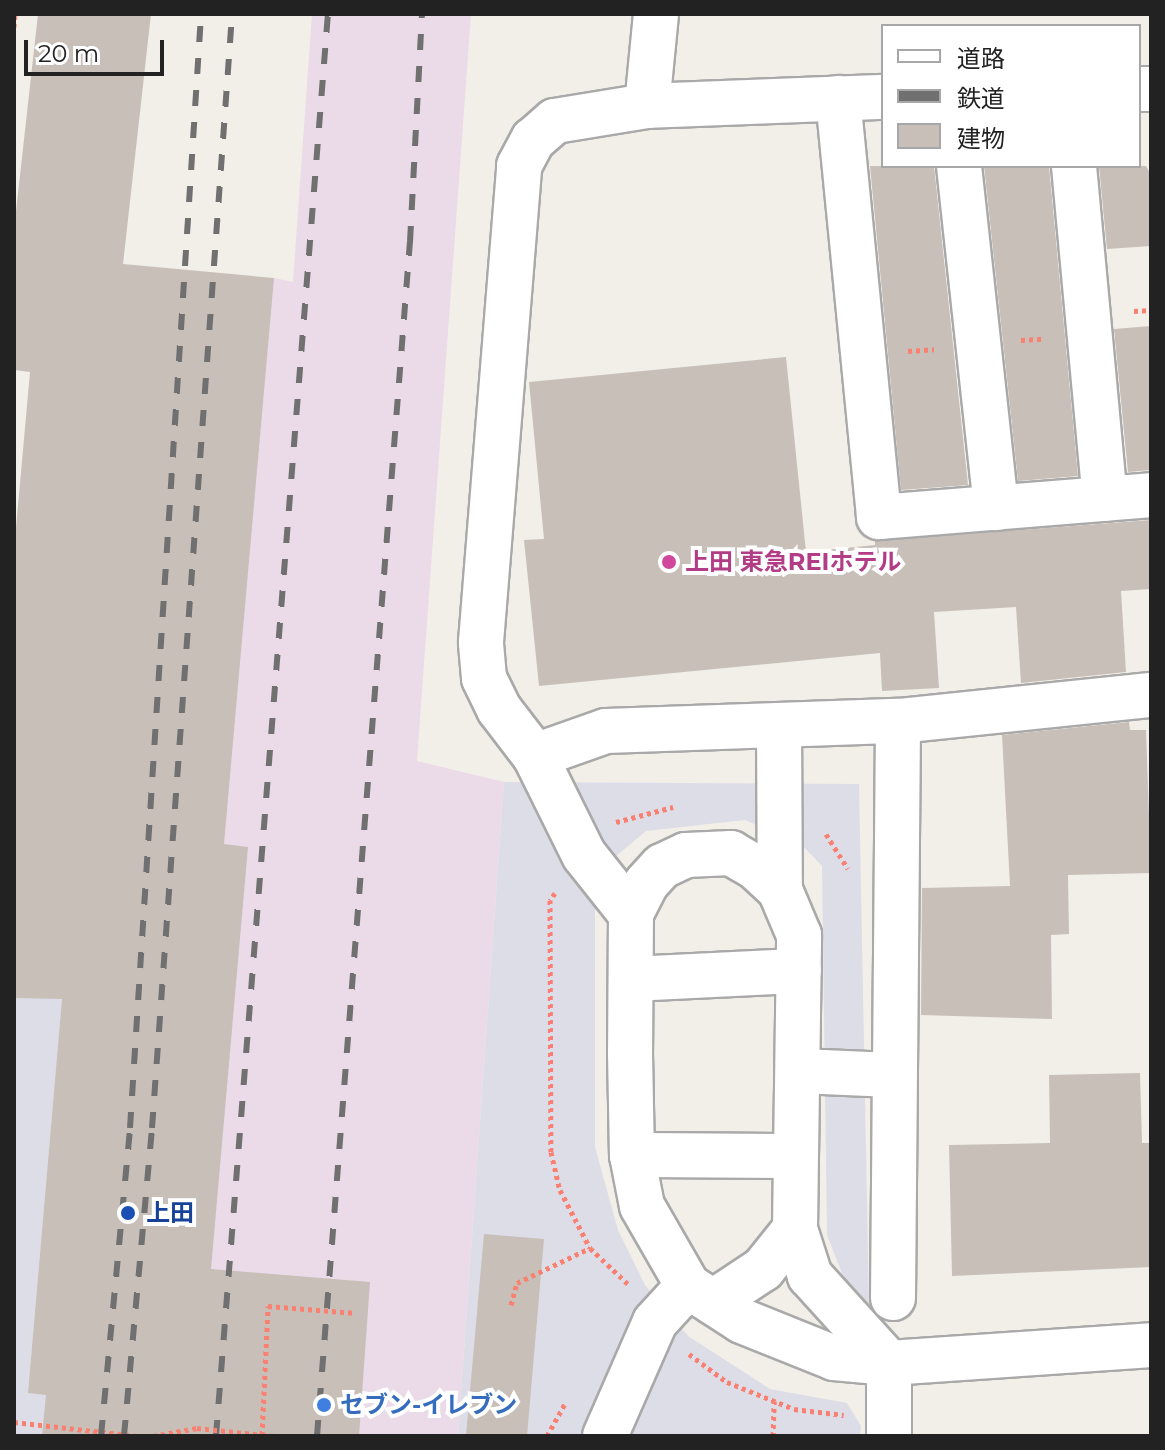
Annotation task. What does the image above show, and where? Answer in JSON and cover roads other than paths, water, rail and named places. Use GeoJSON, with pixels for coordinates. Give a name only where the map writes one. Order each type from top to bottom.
{"type":"FeatureCollection","features":[{"type":"Feature","properties":{"kind":"street"},"geometry":{"type":"LineString","coordinates":[[647,106],[656,14]]}},
{"type":"Feature","properties":{"kind":"street"},"geometry":{"type":"LineString","coordinates":[[631,914],[584,855],[535,756],[489,689],[481,642],[519,166],[533,140],[555,121],[647,106],[881,97]]}},
{"type":"Feature","properties":{"kind":"street"},"geometry":{"type":"LineString","coordinates":[[838,98],[879,517],[1151,495]]}},
{"type":"Feature","properties":{"kind":"street"},"geometry":{"type":"LineString","coordinates":[[959,168],[996,508]]}},
{"type":"Feature","properties":{"kind":"street"},"geometry":{"type":"LineString","coordinates":[[1074,168],[1105,499]]}},
{"type":"Feature","properties":{"kind":"street"},"geometry":{"type":"LineString","coordinates":[[535,756],[606,731],[898,721],[1151,695]]}},
{"type":"Feature","properties":{"kind":"street"},"geometry":{"type":"LineString","coordinates":[[893,1298],[898,721]]}},
{"type":"Feature","properties":{"kind":"street"},"geometry":{"type":"LineString","coordinates":[[779,725],[777,804],[780,890],[799,935],[795,1229],[810,1276],[889,1363],[889,1426]]}},
{"type":"Feature","properties":{"kind":"street"},"geometry":{"type":"LineString","coordinates":[[780,890],[731,853],[686,855],[662,866],[646,884],[631,914],[632,1155],[642,1206],[701,1294],[789,1344],[834,1358],[889,1363],[1151,1345]]}},
{"type":"Feature","properties":{"kind":"street"},"geometry":{"type":"LineString","coordinates":[[633,979],[799,971]]}},
{"type":"Feature","properties":{"kind":"street"},"geometry":{"type":"LineString","coordinates":[[798,1071],[893,1075]]}},
{"type":"Feature","properties":{"kind":"street"},"geometry":{"type":"LineString","coordinates":[[632,1155],[795,1156]]}},
{"type":"Feature","properties":{"kind":"street"},"geometry":{"type":"LineString","coordinates":[[605,1436],[655,1322],[701,1294],[763,1269],[795,1229]]}},
{"type":"Feature","properties":{"kind":"railway"},"geometry":{"type":"LineString","coordinates":[[101,1436],[130,1128],[201,14]]}},
{"type":"Feature","properties":{"kind":"railway"},"geometry":{"type":"LineString","coordinates":[[124,1436],[152,1128],[232,14]]}},
{"type":"Feature","properties":{"kind":"railway"},"geometry":{"type":"LineString","coordinates":[[216,1436],[328,14]]}},
{"type":"Feature","properties":{"kind":"railway"},"geometry":{"type":"LineString","coordinates":[[317,1436],[410,242],[422,14]]}},
{"type":"Feature","properties":{"kind":"place","name":"上田 東急REIホテル"},"geometry":{"type":"Point","coordinates":[669,562]}},
{"type":"Feature","properties":{"kind":"place","name":"上田"},"geometry":{"type":"Point","coordinates":[128,1213]}},
{"type":"Feature","properties":{"kind":"place","name":"セブン-イレブン"},"geometry":{"type":"Point","coordinates":[324,1405]}}]}
